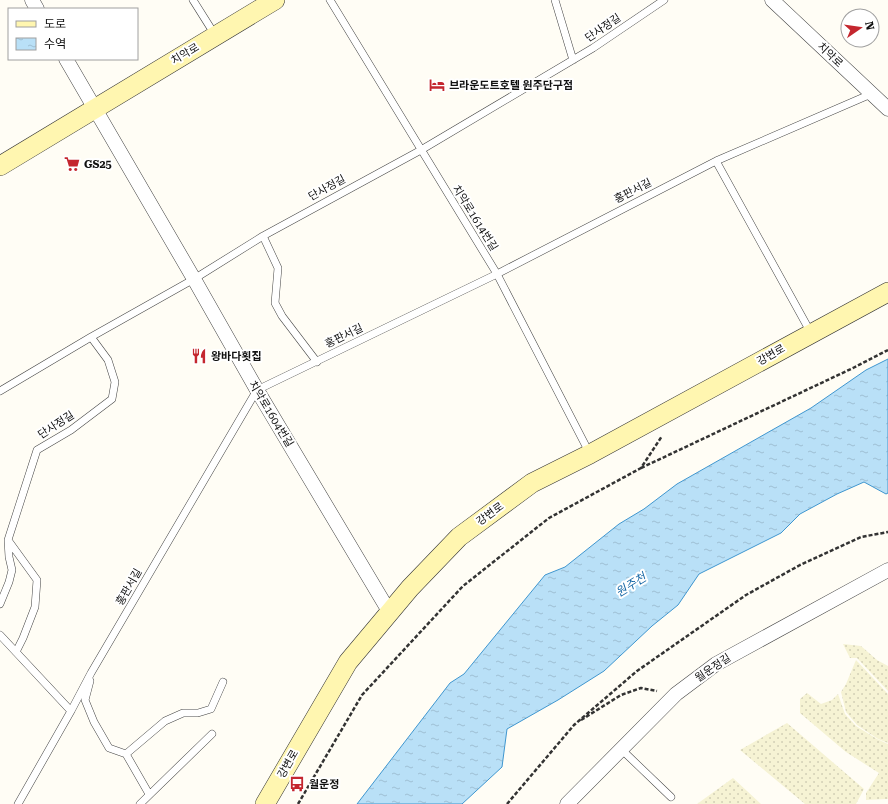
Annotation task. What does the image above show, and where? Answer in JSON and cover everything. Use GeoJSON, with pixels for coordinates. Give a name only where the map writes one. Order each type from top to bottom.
{"type":"FeatureCollection","features":[{"type":"Feature","properties":{"kind":"street","name":"치악로"},"geometry":{"type":"LineString","coordinates":[[0,166],[275,0]]}},
{"type":"Feature","properties":{"kind":"street","name":"치악로"},"geometry":{"type":"LineString","coordinates":[[772,0],[888,109]]}},
{"type":"Feature","properties":{"kind":"street"},"geometry":{"type":"LineString","coordinates":[[67,60],[96,109]]}},
{"type":"Feature","properties":{"kind":"street","name":"치악로1604번길"},"geometry":{"type":"LineString","coordinates":[[96,109],[257,390],[390,613]]}},
{"type":"Feature","properties":{"kind":"street","name":"강변로"},"geometry":{"type":"LineString","coordinates":[[265,804],[348,662],[410,588],[459,537],[532,483],[590,454],[888,292]]}},
{"type":"Feature","properties":{"kind":"street","name":"월운정길"},"geometry":{"type":"LineString","coordinates":[[567,804],[676,694],[716,664],[888,570]]}},
{"type":"Feature","properties":{"kind":"lane"},"geometry":{"type":"LineString","coordinates":[[192,0],[216,36]]}},
{"type":"Feature","properties":{"kind":"lane","name":"치악로1614번길"},"geometry":{"type":"LineString","coordinates":[[330,0],[420,150],[497,274],[590,454]]}},
{"type":"Feature","properties":{"kind":"lane","name":"단사정길"},"geometry":{"type":"LineString","coordinates":[[555,0],[573,60]]}},
{"type":"Feature","properties":{"kind":"lane","name":"단사정길"},"geometry":{"type":"LineString","coordinates":[[0,391],[194,279],[263,236],[420,150],[573,60],[664,0]]}},
{"type":"Feature","properties":{"kind":"lane","name":"홍판서길"},"geometry":{"type":"LineString","coordinates":[[18,804],[91,673],[257,390],[497,274],[716,161],[871,94]]}},
{"type":"Feature","properties":{"kind":"lane"},"geometry":{"type":"LineString","coordinates":[[716,161],[812,333]]}},
{"type":"Feature","properties":{"kind":"lane"},"geometry":{"type":"LineString","coordinates":[[263,236],[278,268],[275,303],[282,316],[317,362]]}},
{"type":"Feature","properties":{"kind":"lane","name":"단사정길"},"geometry":{"type":"LineString","coordinates":[[8,540],[37,450],[71,430],[112,399],[115,382],[108,360],[92,337]]}},
{"type":"Feature","properties":{"kind":"lane"},"geometry":{"type":"LineString","coordinates":[[0,604],[12,570],[9,557],[8,540]]}},
{"type":"Feature","properties":{"kind":"lane"},"geometry":{"type":"LineString","coordinates":[[8,540],[37,580],[35,607],[16,652]]}},
{"type":"Feature","properties":{"kind":"lane"},"geometry":{"type":"LineString","coordinates":[[0,635],[71,711]]}},
{"type":"Feature","properties":{"kind":"lane"},"geometry":{"type":"LineString","coordinates":[[91,673],[85,700],[94,722],[109,748],[126,754],[149,794]]}},
{"type":"Feature","properties":{"kind":"lane"},"geometry":{"type":"LineString","coordinates":[[126,754],[165,721],[183,713],[198,714],[211,709],[223,682]]}},
{"type":"Feature","properties":{"kind":"lane"},"geometry":{"type":"LineString","coordinates":[[140,804],[212,734]]}},
{"type":"Feature","properties":{"kind":"lane"},"geometry":{"type":"LineString","coordinates":[[621,749],[671,797]]}},
{"type":"Feature","properties":{"kind":"path"},"geometry":{"type":"LineString","coordinates":[[298,804],[362,695],[463,586],[549,518],[641,468],[888,350]]}},
{"type":"Feature","properties":{"kind":"path"},"geometry":{"type":"LineString","coordinates":[[641,468],[662,436]]}},
{"type":"Feature","properties":{"kind":"path"},"geometry":{"type":"LineString","coordinates":[[507,804],[574,725],[637,671],[746,595],[800,565],[861,537],[888,532]]}},
{"type":"Feature","properties":{"kind":"path"},"geometry":{"type":"LineString","coordinates":[[574,725],[621,696],[641,688],[676,694]]}},
{"type":"Feature","properties":{"kind":"shaded area"},"geometry":{"type":"Polygon","coordinates":[[[843,644],[861,646],[877,660],[888,666],[888,691],[857,658],[850,658],[843,644]]]}},
{"type":"Feature","properties":{"kind":"shaded area"},"geometry":{"type":"Polygon","coordinates":[[[856,660],[888,694],[888,743],[878,739],[857,725],[846,712],[841,692],[856,660]]]}},
{"type":"Feature","properties":{"kind":"shaded area"},"geometry":{"type":"Polygon","coordinates":[[[807,693],[821,704],[832,700],[838,694],[845,714],[856,726],[888,744],[888,799],[866,800],[866,793],[879,773],[846,752],[800,713],[800,699],[807,693]]]}},
{"type":"Feature","properties":{"kind":"shaded area"},"geometry":{"type":"Polygon","coordinates":[[[787,723],[864,789],[856,804],[805,804],[740,750],[787,723]]]}},
{"type":"Feature","properties":{"kind":"shaded area"},"geometry":{"type":"Polygon","coordinates":[[[733,778],[761,804],[697,804],[733,778]]]}},
{"type":"Feature","properties":{"kind":"water","name":"원주천"},"geometry":{"type":"Polygon","coordinates":[[[888,359],[888,493],[886,494],[864,482],[837,494],[800,514],[781,533],[699,574],[678,605],[652,626],[604,671],[558,700],[507,729],[502,767],[462,804],[357,804],[450,683],[464,674],[545,575],[565,567],[619,524],[644,509],[677,484],[811,408],[866,370],[888,359]]]}},
{"type":"Feature","properties":{"kind":"place","name":"브라운도트호텔 원주단구점"},"geometry":{"type":"Point","coordinates":[437,85]}},
{"type":"Feature","properties":{"kind":"place","name":"GS25"},"geometry":{"type":"Point","coordinates":[72,164]}},
{"type":"Feature","properties":{"kind":"place","name":"왕바다횟집"},"geometry":{"type":"Point","coordinates":[199,356]}},
{"type":"Feature","properties":{"kind":"place","name":"월운정"},"geometry":{"type":"Point","coordinates":[297,784]}}]}
